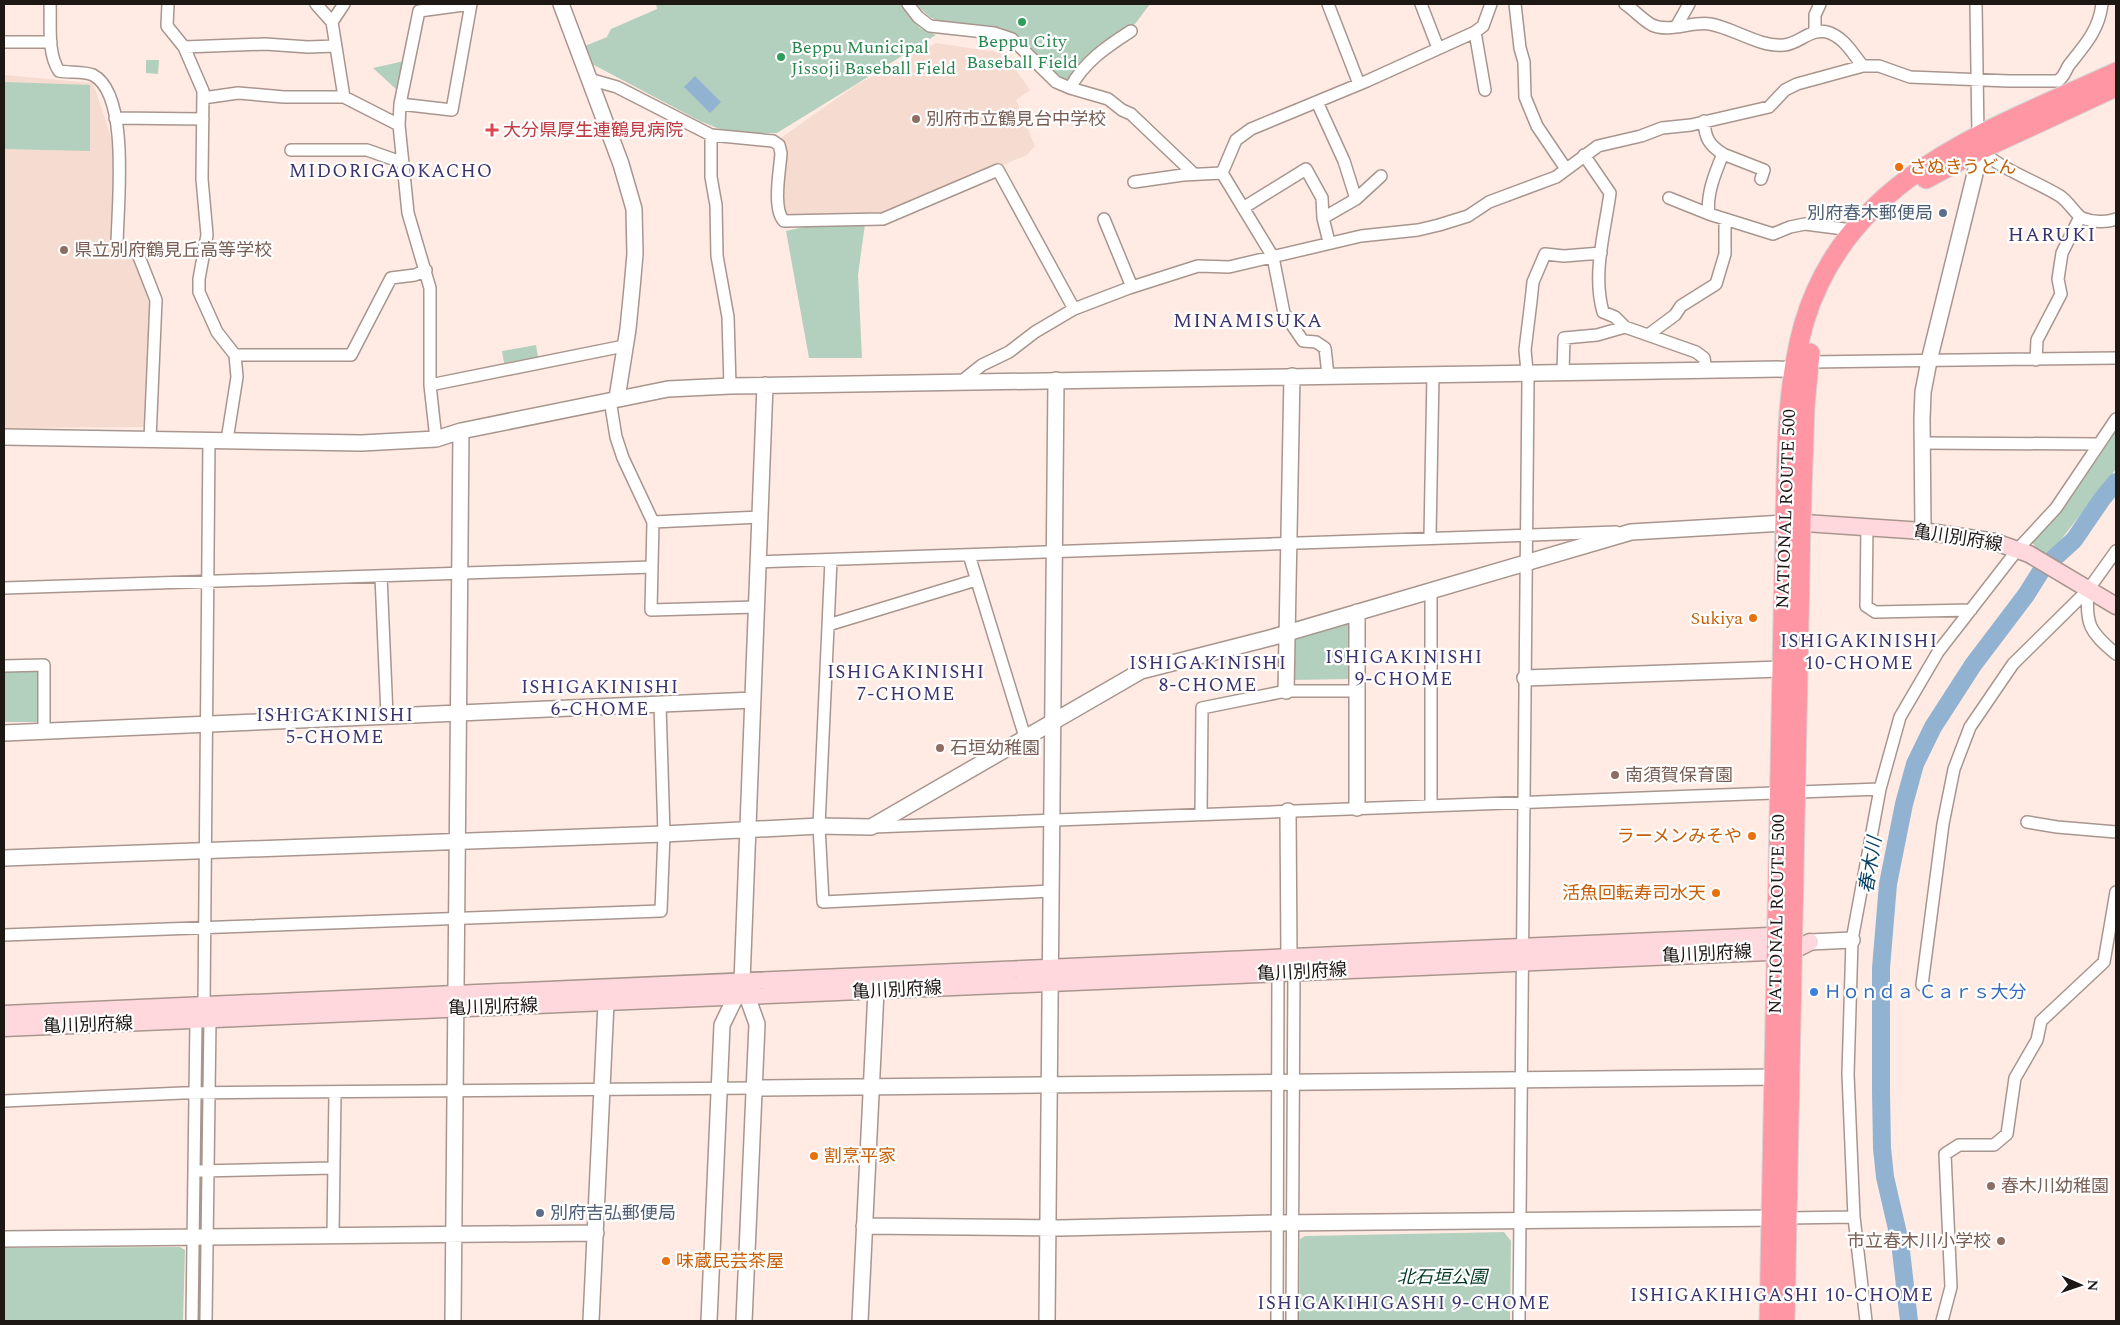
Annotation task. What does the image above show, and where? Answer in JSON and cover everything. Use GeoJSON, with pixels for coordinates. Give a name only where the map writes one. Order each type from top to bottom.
{"type":"FeatureCollection","features":[{"type":"Feature","properties":{"kind":"highway","name":"NATIONAL ROUTE 500"},"geometry":{"type":"LineString","coordinates":[[1787,792],[1793,522],[1789,407],[1802,364],[1812,342],[1827,298],[1861,239],[1883,214],[1910,190],[1979,143],[2116,72]]}},
{"type":"Feature","properties":{"kind":"highway","name":"NATIONAL ROUTE 500"},"geometry":{"type":"LineString","coordinates":[[1802,364],[1805,322],[1814,295],[1852,230],[1873,206],[1904,180],[1940,156],[1979,143],[2116,87]]}},
{"type":"Feature","properties":{"kind":"highway","name":"NATIONAL ROUTE 500"},"geometry":{"type":"LineString","coordinates":[[1780,1319],[1779,1218],[1782,1077],[1790,943],[1782,669],[1793,522]]}},
{"type":"Feature","properties":{"kind":"main road","name":"亀川別府線"},"geometry":{"type":"LineString","coordinates":[[1793,522],[1923,531],[1995,542],[2024,552],[2116,606]]}},
{"type":"Feature","properties":{"kind":"main road","name":"亀川別府線"},"geometry":{"type":"LineString","coordinates":[[4,1028],[203,1015],[456,1002],[742,992],[1050,976],[1287,968],[1790,943]]}},
{"type":"Feature","properties":{"kind":"main road","name":"亀川別府線"},"geometry":{"type":"LineString","coordinates":[[456,1002],[606,1003],[742,992],[876,991],[1050,976]]}},
{"type":"Feature","properties":{"kind":"main road","name":"亀川別府線"},"geometry":{"type":"LineString","coordinates":[[4,1014],[203,1015]]}},
{"type":"Feature","properties":{"kind":"street"},"geometry":{"type":"LineString","coordinates":[[50,4],[51,42],[54,60],[59,71],[91,74],[102,82],[107,90],[115,118],[120,146],[117,247],[136,249],[156,300],[150,438]]}},
{"type":"Feature","properties":{"kind":"street"},"geometry":{"type":"LineString","coordinates":[[168,4],[167,26],[184,47],[203,91],[202,179],[207,235],[199,279],[199,292],[217,332],[236,355],[236,386],[227,440]]}},
{"type":"Feature","properties":{"kind":"street"},"geometry":{"type":"LineString","coordinates":[[316,4],[332,22],[344,97]]}},
{"type":"Feature","properties":{"kind":"street"},"geometry":{"type":"LineString","coordinates":[[332,22],[344,4]]}},
{"type":"Feature","properties":{"kind":"street"},"geometry":{"type":"LineString","coordinates":[[400,104],[452,110],[471,4],[419,11],[400,104],[399,125],[408,213],[430,288],[430,385],[436,439]]}},
{"type":"Feature","properties":{"kind":"street"},"geometry":{"type":"LineString","coordinates":[[561,4],[621,164],[634,209],[635,254],[628,329],[613,399],[616,437],[653,522],[651,610],[756,607]]}},
{"type":"Feature","properties":{"kind":"street"},"geometry":{"type":"LineString","coordinates":[[908,4],[918,17],[930,26],[994,33],[1012,39],[1056,82],[1108,99],[1122,110],[1131,114],[1194,174]]}},
{"type":"Feature","properties":{"kind":"street"},"geometry":{"type":"LineString","coordinates":[[1328,4],[1359,84]]}},
{"type":"Feature","properties":{"kind":"street"},"geometry":{"type":"LineString","coordinates":[[1421,4],[1438,48]]}},
{"type":"Feature","properties":{"kind":"street"},"geometry":{"type":"LineString","coordinates":[[1222,173],[1236,140],[1251,128],[1359,84],[1474,32],[1484,26],[1491,4]]}},
{"type":"Feature","properties":{"kind":"street"},"geometry":{"type":"LineString","coordinates":[[1515,4],[1520,48],[1524,62],[1525,98],[1537,126],[1566,169]]}},
{"type":"Feature","properties":{"kind":"street"},"geometry":{"type":"LineString","coordinates":[[1676,27],[1689,4]]}},
{"type":"Feature","properties":{"kind":"street"},"geometry":{"type":"LineString","coordinates":[[1815,32],[1815,15],[1820,4]]}},
{"type":"Feature","properties":{"kind":"street"},"geometry":{"type":"LineString","coordinates":[[1923,531],[1923,392],[1979,143],[1976,4]]}},
{"type":"Feature","properties":{"kind":"street"},"geometry":{"type":"LineString","coordinates":[[962,381],[982,365],[1009,352],[1035,332],[1074,310],[1132,287],[1198,266],[1229,267],[1329,242],[1367,235],[1418,230],[1446,223],[1468,216],[1489,202],[1556,177],[1598,146],[1641,136],[1662,128],[1769,107],[1785,90],[1797,84],[1863,66],[1880,66],[1910,77],[2058,81],[2065,76],[2068,68],[2089,41],[2100,18],[2102,4]]}},
{"type":"Feature","properties":{"kind":"street"},"geometry":{"type":"LineString","coordinates":[[1631,5],[1653,25],[1676,27],[1709,24],[1761,41],[1784,45],[1804,35],[1815,32],[1828,33],[1843,40],[1863,66]]}},
{"type":"Feature","properties":{"kind":"street"},"geometry":{"type":"LineString","coordinates":[[1070,88],[1080,70],[1104,49],[1131,31]]}},
{"type":"Feature","properties":{"kind":"street"},"geometry":{"type":"LineString","coordinates":[[1474,32],[1484,90]]}},
{"type":"Feature","properties":{"kind":"street"},"geometry":{"type":"LineString","coordinates":[[4,42],[51,42]]}},
{"type":"Feature","properties":{"kind":"street"},"geometry":{"type":"LineString","coordinates":[[184,47],[265,44],[308,47],[335,46]]}},
{"type":"Feature","properties":{"kind":"street"},"geometry":{"type":"LineString","coordinates":[[589,79],[618,86],[711,135],[773,141],[780,145],[778,206],[779,216],[784,221],[883,219],[998,170],[1074,310]]}},
{"type":"Feature","properties":{"kind":"street"},"geometry":{"type":"LineString","coordinates":[[202,98],[238,93],[284,97],[344,97],[399,125]]}},
{"type":"Feature","properties":{"kind":"street"},"geometry":{"type":"LineString","coordinates":[[1317,102],[1344,161],[1356,199]]}},
{"type":"Feature","properties":{"kind":"street"},"geometry":{"type":"LineString","coordinates":[[115,118],[203,119]]}},
{"type":"Feature","properties":{"kind":"street"},"geometry":{"type":"LineString","coordinates":[[1704,121],[1705,136],[1711,147],[1723,154],[1764,170],[1761,179]]}},
{"type":"Feature","properties":{"kind":"street"},"geometry":{"type":"LineString","coordinates":[[711,135],[711,177],[716,205],[717,256],[728,317],[730,386]]}},
{"type":"Feature","properties":{"kind":"street"},"geometry":{"type":"LineString","coordinates":[[1979,143],[1996,164],[2062,197],[2080,217],[2092,221],[2110,222],[2116,220]]}},
{"type":"Feature","properties":{"kind":"street"},"geometry":{"type":"LineString","coordinates":[[291,150],[367,150],[402,162]]}},
{"type":"Feature","properties":{"kind":"street"},"geometry":{"type":"LineString","coordinates":[[1709,214],[1708,206],[1715,175],[1723,154]]}},
{"type":"Feature","properties":{"kind":"street"},"geometry":{"type":"LineString","coordinates":[[1584,155],[1610,193],[1601,253],[1600,299],[1604,312],[1615,317],[1626,327],[1696,352],[1704,358],[1706,370]]}},
{"type":"Feature","properties":{"kind":"street"},"geometry":{"type":"LineString","coordinates":[[1243,208],[1306,169],[1322,198],[1323,218],[1329,242]]}},
{"type":"Feature","properties":{"kind":"street"},"geometry":{"type":"LineString","coordinates":[[1134,182],[1194,174],[1222,173]]}},
{"type":"Feature","properties":{"kind":"street"},"geometry":{"type":"LineString","coordinates":[[1222,173],[1273,257],[1284,313],[1303,342],[1316,342],[1325,348],[1328,375]]}},
{"type":"Feature","properties":{"kind":"street"},"geometry":{"type":"LineString","coordinates":[[1323,218],[1356,199],[1381,176]]}},
{"type":"Feature","properties":{"kind":"street"},"geometry":{"type":"LineString","coordinates":[[1669,198],[1725,221],[1773,234],[1790,226],[1805,224],[1852,230]]}},
{"type":"Feature","properties":{"kind":"street"},"geometry":{"type":"LineString","coordinates":[[2036,360],[2037,340],[2061,294],[2058,279],[2062,253],[2080,217]]}},
{"type":"Feature","properties":{"kind":"street"},"geometry":{"type":"LineString","coordinates":[[1104,219],[1132,287]]}},
{"type":"Feature","properties":{"kind":"street"},"geometry":{"type":"LineString","coordinates":[[1648,335],[1675,315],[1681,306],[1716,284],[1725,254],[1725,221]]}},
{"type":"Feature","properties":{"kind":"street"},"geometry":{"type":"LineString","coordinates":[[1519,1321],[1527,535],[1528,373],[1525,350],[1532,292],[1545,254],[1564,256],[1601,253]]}},
{"type":"Feature","properties":{"kind":"street"},"geometry":{"type":"LineString","coordinates":[[236,355],[351,355],[391,278],[415,275],[426,270]]}},
{"type":"Feature","properties":{"kind":"street"},"geometry":{"type":"LineString","coordinates":[[1563,372],[1564,338],[1597,335],[1626,327]]}},
{"type":"Feature","properties":{"kind":"street"},"geometry":{"type":"LineString","coordinates":[[430,385],[624,346]]}},
{"type":"Feature","properties":{"kind":"street"},"geometry":{"type":"LineString","coordinates":[[4,437],[362,443],[436,439],[461,431],[668,389],[730,386],[1786,369],[1802,364],[2116,358]]}},
{"type":"Feature","properties":{"kind":"street"},"geometry":{"type":"LineString","coordinates":[[1430,537],[1433,374]]}},
{"type":"Feature","properties":{"kind":"street"},"geometry":{"type":"LineString","coordinates":[[1286,691],[1292,376]]}},
{"type":"Feature","properties":{"kind":"street"},"geometry":{"type":"LineString","coordinates":[[1047,1321],[1056,380]]}},
{"type":"Feature","properties":{"kind":"street"},"geometry":{"type":"LineString","coordinates":[[744,1321],[758,1024],[742,992],[765,385]]}},
{"type":"Feature","properties":{"kind":"street"},"geometry":{"type":"LineString","coordinates":[[1866,1321],[1854,1217],[1848,1074],[1852,940],[1880,788],[1900,717],[1938,652],[1971,610],[2024,552],[2116,419]]}},
{"type":"Feature","properties":{"kind":"street"},"geometry":{"type":"LineString","coordinates":[[453,1321],[461,431]]}},
{"type":"Feature","properties":{"kind":"street"},"geometry":{"type":"LineString","coordinates":[[192,1321],[208,1171],[209,1093],[203,1015],[208,439]]}},
{"type":"Feature","properties":{"kind":"street"},"geometry":{"type":"LineString","coordinates":[[1923,443],[2099,444]]}},
{"type":"Feature","properties":{"kind":"street"},"geometry":{"type":"LineString","coordinates":[[653,522],[760,517]]}},
{"type":"Feature","properties":{"kind":"street"},"geometry":{"type":"LineString","coordinates":[[758,562],[969,556],[1430,537],[1631,532],[1793,522]]}},
{"type":"Feature","properties":{"kind":"street"},"geometry":{"type":"LineString","coordinates":[[1867,526],[1866,606],[1875,612],[1971,610]]}},
{"type":"Feature","properties":{"kind":"street"},"geometry":{"type":"LineString","coordinates":[[871,827],[1141,671],[1287,633],[1631,532]]}},
{"type":"Feature","properties":{"kind":"street"},"geometry":{"type":"LineString","coordinates":[[1922,985],[1943,824],[1954,769],[1970,727],[2013,664],[2085,588],[2116,551]]}},
{"type":"Feature","properties":{"kind":"street"},"geometry":{"type":"LineString","coordinates":[[969,556],[1025,737]]}},
{"type":"Feature","properties":{"kind":"street"},"geometry":{"type":"LineString","coordinates":[[831,560],[819,826],[823,902],[1051,891]]}},
{"type":"Feature","properties":{"kind":"street"},"geometry":{"type":"LineString","coordinates":[[4,588],[652,567]]}},
{"type":"Feature","properties":{"kind":"street"},"geometry":{"type":"LineString","coordinates":[[381,576],[387,716]]}},
{"type":"Feature","properties":{"kind":"street"},"geometry":{"type":"LineString","coordinates":[[828,625],[976,580]]}},
{"type":"Feature","properties":{"kind":"street"},"geometry":{"type":"LineString","coordinates":[[2085,588],[2086,610],[2095,636],[2116,654]]}},
{"type":"Feature","properties":{"kind":"street"},"geometry":{"type":"LineString","coordinates":[[1431,591],[1431,806]]}},
{"type":"Feature","properties":{"kind":"street"},"geometry":{"type":"LineString","coordinates":[[1357,808],[1356,691],[1358,612]]}},
{"type":"Feature","properties":{"kind":"street"},"geometry":{"type":"LineString","coordinates":[[4,666],[44,665],[44,731]]}},
{"type":"Feature","properties":{"kind":"street"},"geometry":{"type":"LineString","coordinates":[[1525,678],[1782,669]]}},
{"type":"Feature","properties":{"kind":"street"},"geometry":{"type":"LineString","coordinates":[[1200,814],[1202,708],[1286,691],[1356,691]]}},
{"type":"Feature","properties":{"kind":"street"},"geometry":{"type":"LineString","coordinates":[[4,733],[753,700]]}},
{"type":"Feature","properties":{"kind":"street"},"geometry":{"type":"LineString","coordinates":[[4,935],[661,911],[664,834],[660,705]]}},
{"type":"Feature","properties":{"kind":"street"},"geometry":{"type":"LineString","coordinates":[[4,858],[664,834],[819,826],[871,827],[1880,788]]}},
{"type":"Feature","properties":{"kind":"street"},"geometry":{"type":"LineString","coordinates":[[1277,1321],[1293,1082],[1287,968],[1288,811]]}},
{"type":"Feature","properties":{"kind":"street"},"geometry":{"type":"LineString","coordinates":[[2027,822],[2057,827],[2116,832]]}},
{"type":"Feature","properties":{"kind":"street"},"geometry":{"type":"LineString","coordinates":[[1942,1321],[1951,1286],[1945,1154],[1959,1145],[1994,1145],[2007,1134],[2015,1078],[2038,1040],[2041,1022],[2104,962],[2116,892]]}},
{"type":"Feature","properties":{"kind":"street"},"geometry":{"type":"LineString","coordinates":[[1790,943],[1852,940]]}},
{"type":"Feature","properties":{"kind":"street"},"geometry":{"type":"LineString","coordinates":[[1287,968],[1278,1082],[1284,1222],[1292,1321]]}},
{"type":"Feature","properties":{"kind":"street"},"geometry":{"type":"LineString","coordinates":[[860,1321],[876,991]]}},
{"type":"Feature","properties":{"kind":"street"},"geometry":{"type":"LineString","coordinates":[[708,1321],[722,1024],[742,992]]}},
{"type":"Feature","properties":{"kind":"street"},"geometry":{"type":"LineString","coordinates":[[591,1321],[606,1003]]}},
{"type":"Feature","properties":{"kind":"street"},"geometry":{"type":"LineString","coordinates":[[203,1015],[195,1093],[194,1171],[206,1321]]}},
{"type":"Feature","properties":{"kind":"street"},"geometry":{"type":"LineString","coordinates":[[4,1101],[195,1093],[1782,1077]]}},
{"type":"Feature","properties":{"kind":"street"},"geometry":{"type":"LineString","coordinates":[[333,1234],[335,1093]]}},
{"type":"Feature","properties":{"kind":"street"},"geometry":{"type":"LineString","coordinates":[[194,1171],[334,1168]]}},
{"type":"Feature","properties":{"kind":"street"},"geometry":{"type":"LineString","coordinates":[[864,1226],[1048,1227],[1284,1222],[1854,1217]]}},
{"type":"Feature","properties":{"kind":"street"},"geometry":{"type":"LineString","coordinates":[[4,1239],[333,1234],[596,1233]]}},
{"type":"Feature","properties":{"kind":"shaded area","name":"別府市立鶴見台中学校"},"geometry":{"type":"Polygon","coordinates":[[[936,43],[1004,53],[1030,90],[1016,100],[1035,146],[1027,155],[927,196],[873,215],[784,219],[782,137],[856,85],[936,43]]]}},
{"type":"Feature","properties":{"kind":"shaded area","name":"県立別府鶴見丘高等学校"},"geometry":{"type":"Polygon","coordinates":[[[4,75],[93,83],[113,143],[116,249],[134,252],[152,304],[150,401],[144,427],[4,428],[4,75]]]}},
{"type":"Feature","properties":{"kind":"green space"},"geometry":{"type":"Polygon","coordinates":[[[656,4],[900,4],[920,28],[936,35],[777,133],[735,133],[700,121],[592,64],[585,46],[607,37],[611,29],[657,9],[656,4]]]}},
{"type":"Feature","properties":{"kind":"green space"},"geometry":{"type":"Polygon","coordinates":[[[917,4],[1150,4],[1135,24],[1069,83],[1010,33],[990,28],[945,23],[925,13],[917,4]]]}},
{"type":"Feature","properties":{"kind":"green space"},"geometry":{"type":"Polygon","coordinates":[[[146,60],[159,60],[158,74],[146,73],[146,60]]]}},
{"type":"Feature","properties":{"kind":"green space"},"geometry":{"type":"Polygon","coordinates":[[[404,61],[398,91],[373,68],[404,61]]]}},
{"type":"Feature","properties":{"kind":"green space"},"geometry":{"type":"Polygon","coordinates":[[[4,82],[90,85],[90,151],[4,149],[4,82]]]}},
{"type":"Feature","properties":{"kind":"green space"},"geometry":{"type":"Polygon","coordinates":[[[865,224],[858,275],[862,358],[809,358],[786,231],[813,225],[865,224]]]}},
{"type":"Feature","properties":{"kind":"green space"},"geometry":{"type":"Polygon","coordinates":[[[536,345],[538,357],[504,363],[502,351],[536,345]]]}},
{"type":"Feature","properties":{"kind":"green space"},"geometry":{"type":"Polygon","coordinates":[[[2116,414],[2116,469],[2049,555],[2036,548],[2028,536],[2055,505],[2116,414]]]}},
{"type":"Feature","properties":{"kind":"green space"},"geometry":{"type":"Polygon","coordinates":[[[1352,621],[1349,679],[1292,680],[1294,636],[1352,621]]]}},
{"type":"Feature","properties":{"kind":"green space"},"geometry":{"type":"Polygon","coordinates":[[[39,668],[39,722],[4,722],[4,669],[39,668]]]}},
{"type":"Feature","properties":{"kind":"green space","name":"北石垣公園"},"geometry":{"type":"Polygon","coordinates":[[[1504,1232],[1511,1241],[1510,1321],[1299,1321],[1300,1239],[1305,1236],[1504,1232]]]}},
{"type":"Feature","properties":{"kind":"green space"},"geometry":{"type":"Polygon","coordinates":[[[180,1247],[185,1250],[183,1321],[4,1321],[4,1248],[180,1247]]]}},
{"type":"Feature","properties":{"kind":"water"},"geometry":{"type":"Polygon","coordinates":[[[695,76],[721,102],[710,113],[684,87],[695,76]]]}},
{"type":"Feature","properties":{"kind":"waterway","name":"春木川"},"geometry":{"type":"LineString","coordinates":[[1909,1321],[1900,1242],[1885,1177],[1882,1148],[1881,1091],[1881,968],[1888,884],[1904,804],[1915,764],[1933,727],[1973,665],[2026,595],[2043,568],[2074,540],[2116,482]]}},
{"type":"Feature","properties":{"kind":"place","name":"Beppu City Baseball Field"},"geometry":{"type":"Point","coordinates":[1022,22]}},
{"type":"Feature","properties":{"kind":"place","name":"Beppu Municipal Jissoji Baseball Field"},"geometry":{"type":"Point","coordinates":[781,57]}},
{"type":"Feature","properties":{"kind":"place","name":"別府市立鶴見台中学校"},"geometry":{"type":"Point","coordinates":[916,119]}},
{"type":"Feature","properties":{"kind":"place","name":"大分県厚生連鶴見病院"},"geometry":{"type":"Point","coordinates":[492,130]}},
{"type":"Feature","properties":{"kind":"place","name":"さぬきうどん"},"geometry":{"type":"Point","coordinates":[1899,167]}},
{"type":"Feature","properties":{"kind":"place","name":"別府春木郵便局"},"geometry":{"type":"Point","coordinates":[1943,213]}},
{"type":"Feature","properties":{"kind":"place","name":"県立別府鶴見丘高等学校"},"geometry":{"type":"Point","coordinates":[64,250]}},
{"type":"Feature","properties":{"kind":"place","name":"Sukiya"},"geometry":{"type":"Point","coordinates":[1753,618]}},
{"type":"Feature","properties":{"kind":"place","name":"石垣幼稚園"},"geometry":{"type":"Point","coordinates":[940,748]}},
{"type":"Feature","properties":{"kind":"place","name":"南須賀保育園"},"geometry":{"type":"Point","coordinates":[1615,775]}},
{"type":"Feature","properties":{"kind":"place","name":"ラーメンみそや"},"geometry":{"type":"Point","coordinates":[1752,836]}},
{"type":"Feature","properties":{"kind":"place","name":"活魚回転寿司水天"},"geometry":{"type":"Point","coordinates":[1716,893]}},
{"type":"Feature","properties":{"kind":"place","name":"Ｈｏｎｄａ Ｃａｒｓ大分"},"geometry":{"type":"Point","coordinates":[1814,992]}},
{"type":"Feature","properties":{"kind":"place","name":"割烹平家"},"geometry":{"type":"Point","coordinates":[814,1156]}},
{"type":"Feature","properties":{"kind":"place","name":"春木川幼稚園"},"geometry":{"type":"Point","coordinates":[1991,1186]}},
{"type":"Feature","properties":{"kind":"place","name":"別府吉弘郵便局"},"geometry":{"type":"Point","coordinates":[540,1213]}},
{"type":"Feature","properties":{"kind":"place","name":"市立春木川小学校"},"geometry":{"type":"Point","coordinates":[2001,1241]}},
{"type":"Feature","properties":{"kind":"place","name":"味蔵民芸茶屋"},"geometry":{"type":"Point","coordinates":[666,1261]}},
{"type":"Feature","properties":{"kind":"district","name":"MIDORIGAOKACHO"},"geometry":{"type":"Point","coordinates":[391,171]}},
{"type":"Feature","properties":{"kind":"district","name":"HARUKI"},"geometry":{"type":"Point","coordinates":[2052,235]}},
{"type":"Feature","properties":{"kind":"district","name":"MINAMISUKA"},"geometry":{"type":"Point","coordinates":[1248,321]}},
{"type":"Feature","properties":{"kind":"district","name":"ISHIGAKINISHI 10-CHOME"},"geometry":{"type":"Point","coordinates":[1859,652]}},
{"type":"Feature","properties":{"kind":"district","name":"ISHIGAKINISHI 9-CHOME"},"geometry":{"type":"Point","coordinates":[1404,668]}},
{"type":"Feature","properties":{"kind":"district","name":"ISHIGAKINISHI 8-CHOME"},"geometry":{"type":"Point","coordinates":[1208,674]}},
{"type":"Feature","properties":{"kind":"district","name":"ISHIGAKINISHI 7-CHOME"},"geometry":{"type":"Point","coordinates":[906,683]}},
{"type":"Feature","properties":{"kind":"district","name":"ISHIGAKINISHI 6-CHOME"},"geometry":{"type":"Point","coordinates":[600,698]}},
{"type":"Feature","properties":{"kind":"district","name":"ISHIGAKINISHI 5-CHOME"},"geometry":{"type":"Point","coordinates":[335,726]}},
{"type":"Feature","properties":{"kind":"district","name":"ISHIGAKIHIGASHI 10-CHOME"},"geometry":{"type":"Point","coordinates":[1782,1295]}},
{"type":"Feature","properties":{"kind":"district","name":"ISHIGAKIHIGASHI 9-CHOME"},"geometry":{"type":"Point","coordinates":[1404,1303]}}]}
